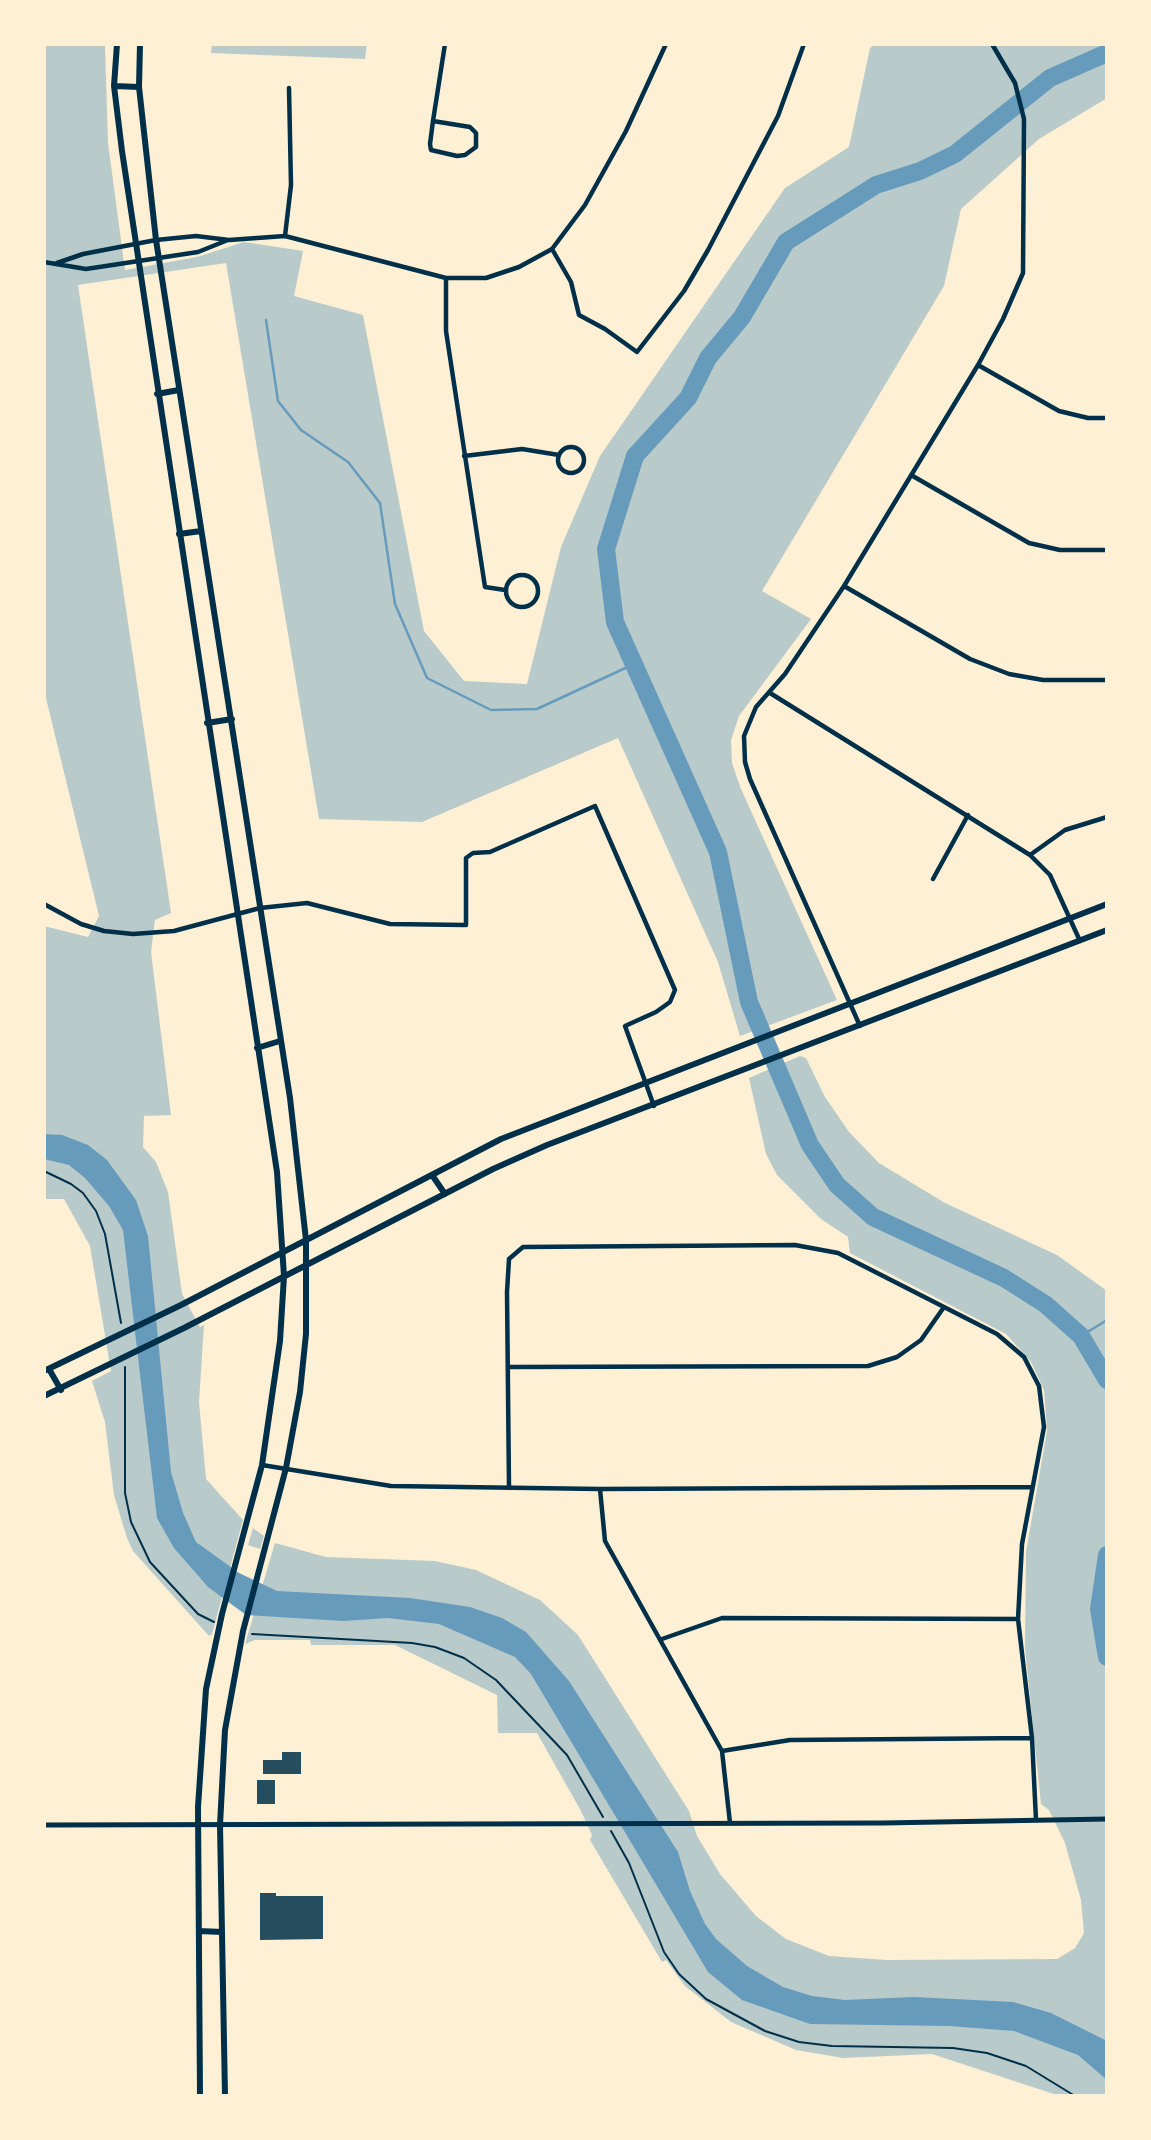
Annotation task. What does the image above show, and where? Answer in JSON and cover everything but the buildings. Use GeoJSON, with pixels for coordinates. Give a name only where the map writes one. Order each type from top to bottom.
{"type":"FeatureCollection","features":[{"type":"Feature","properties":{"kind":"main road"},"geometry":{"type":"LineString","coordinates":[[117,44],[114,86],[137,260],[277,1172],[285,1276],[280,1341],[262,1465],[222,1614],[206,1689],[198,1825],[200,2096]]}},
{"type":"Feature","properties":{"kind":"main road"},"geometry":{"type":"LineString","coordinates":[[140,44],[139,87],[156,240],[232,719],[280,1041],[306,1240],[306,1334],[301,1387],[286,1468],[246,1621],[225,1730],[220,1825],[225,2096]]}},
{"type":"Feature","properties":{"kind":"main road"},"geometry":{"type":"LineString","coordinates":[[114,86],[139,87]]}},
{"type":"Feature","properties":{"kind":"main road"},"geometry":{"type":"LineString","coordinates":[[157,394],[179,390]]}},
{"type":"Feature","properties":{"kind":"main road"},"geometry":{"type":"LineString","coordinates":[[179,534],[201,531]]}},
{"type":"Feature","properties":{"kind":"main road"},"geometry":{"type":"LineString","coordinates":[[208,723],[232,719]]}},
{"type":"Feature","properties":{"kind":"main road"},"geometry":{"type":"LineString","coordinates":[[61,1390],[46,1370],[181,1305],[538,1123],[1107,904]]}},
{"type":"Feature","properties":{"kind":"main road"},"geometry":{"type":"LineString","coordinates":[[44,1396],[61,1390],[445,1194],[547,1145],[861,1027],[1107,930]]}},
{"type":"Feature","properties":{"kind":"main road"},"geometry":{"type":"LineString","coordinates":[[257,1048],[280,1041]]}},
{"type":"Feature","properties":{"kind":"main road"},"geometry":{"type":"LineString","coordinates":[[432,1175],[445,1194]]}},
{"type":"Feature","properties":{"kind":"main road"},"geometry":{"type":"LineString","coordinates":[[199,1931],[222,1932]]}},
{"type":"Feature","properties":{"kind":"street"},"geometry":{"type":"LineString","coordinates":[[433,121],[470,127],[475,133],[475,146],[465,155],[436,153],[431,150],[433,121],[445,44]]}},
{"type":"Feature","properties":{"kind":"street"},"geometry":{"type":"LineString","coordinates":[[57,263],[83,254],[156,240],[196,236],[229,240],[285,236],[446,278],[486,278],[519,267],[552,249],[591,194],[626,131],[666,44]]}},
{"type":"Feature","properties":{"kind":"street"},"geometry":{"type":"LineString","coordinates":[[552,249],[570,282],[579,315],[605,329],[637,352],[684,291],[708,250],[778,116],[804,44]]}},
{"type":"Feature","properties":{"kind":"street"},"geometry":{"type":"LineString","coordinates":[[861,1027],[745,762],[746,728],[756,707],[770,693],[844,586],[978,365],[1003,319],[1023,273],[1025,136],[1021,105],[1006,65],[992,44]]}},
{"type":"Feature","properties":{"kind":"street"},"geometry":{"type":"LineString","coordinates":[[285,236],[291,185],[289,89]]}},
{"type":"Feature","properties":{"kind":"street"},"geometry":{"type":"LineString","coordinates":[[44,262],[86,269],[198,252],[229,240]]}},
{"type":"Feature","properties":{"kind":"street"},"geometry":{"type":"LineString","coordinates":[[446,278],[446,331],[485,587],[505,590]]}},
{"type":"Feature","properties":{"kind":"street"},"geometry":{"type":"LineString","coordinates":[[978,365],[1059,411],[1088,418],[1107,418]]}},
{"type":"Feature","properties":{"kind":"street"},"geometry":{"type":"LineString","coordinates":[[464,456],[522,449],[559,455],[572,447],[582,452],[584,463],[578,472],[567,473],[559,466],[559,455]]}},
{"type":"Feature","properties":{"kind":"street"},"geometry":{"type":"LineString","coordinates":[[911,475],[1029,542],[1060,550],[1107,550]]}},
{"type":"Feature","properties":{"kind":"street"},"geometry":{"type":"LineString","coordinates":[[525,575],[537,585],[537,596],[527,607],[516,607],[508,600],[505,590],[510,580],[525,575]]}},
{"type":"Feature","properties":{"kind":"street"},"geometry":{"type":"LineString","coordinates":[[844,586],[970,659],[1009,674],[1043,680],[1107,680]]}},
{"type":"Feature","properties":{"kind":"street"},"geometry":{"type":"LineString","coordinates":[[770,693],[1030,855],[1049,875],[1080,941]]}},
{"type":"Feature","properties":{"kind":"street"},"geometry":{"type":"LineString","coordinates":[[44,904],[81,924],[104,931],[133,934],[174,931],[260,908],[307,903],[390,924],[466,925],[466,858],[473,853],[490,852],[595,806],[675,990],[670,1002],[656,1013],[625,1026],[654,1105]]}},
{"type":"Feature","properties":{"kind":"street"},"geometry":{"type":"LineString","coordinates":[[933,879],[968,815]]}},
{"type":"Feature","properties":{"kind":"street"},"geometry":{"type":"LineString","coordinates":[[1030,855],[1065,830],[1107,817]]}},
{"type":"Feature","properties":{"kind":"street"},"geometry":{"type":"LineString","coordinates":[[509,1489],[510,1367],[507,1292],[509,1259],[523,1247],[795,1245],[838,1253],[997,1334],[1024,1357],[1038,1386],[1044,1427],[1022,1544],[1018,1619],[1032,1738],[1036,1821]]}},
{"type":"Feature","properties":{"kind":"street"},"geometry":{"type":"LineString","coordinates":[[510,1367],[868,1366],[897,1357],[921,1340],[944,1307]]}},
{"type":"Feature","properties":{"kind":"street"},"geometry":{"type":"LineString","coordinates":[[262,1465],[391,1486],[509,1489],[1031,1487]]}},
{"type":"Feature","properties":{"kind":"street"},"geometry":{"type":"LineString","coordinates":[[600,1489],[605,1541],[722,1751],[730,1822]]}},
{"type":"Feature","properties":{"kind":"street"},"geometry":{"type":"LineString","coordinates":[[662,1639],[722,1618],[1018,1619]]}},
{"type":"Feature","properties":{"kind":"street"},"geometry":{"type":"LineString","coordinates":[[722,1751],[790,1740],[1032,1738]]}},
{"type":"Feature","properties":{"kind":"street"},"geometry":{"type":"LineString","coordinates":[[44,1825],[1107,1819]]}},
{"type":"Feature","properties":{"kind":"path"},"geometry":{"type":"LineString","coordinates":[[44,1171],[83,1193],[96,1211],[105,1234],[122,1332]]}},
{"type":"Feature","properties":{"kind":"path"},"geometry":{"type":"LineString","coordinates":[[125,1360],[125,1493],[131,1522],[150,1562],[198,1614],[213,1622]]}},
{"type":"Feature","properties":{"kind":"path"},"geometry":{"type":"LineString","coordinates":[[248,1634],[424,1644],[464,1658],[496,1680],[567,1755],[625,1855],[652,1925],[672,1964],[699,1994],[729,2012],[780,2037],[818,2045],[953,2048],[987,2053],[1026,2066],[1075,2096]]}},
{"type":"Feature","properties":{"kind":"shaded area"},"geometry":{"type":"Polygon","coordinates":[[[44,44],[105,44],[108,143],[125,270],[197,257],[244,242],[303,251],[294,296],[363,315],[424,631],[464,681],[527,684],[561,547],[600,456],[785,188],[849,147],[870,48],[875,44],[1107,44],[1107,98],[1039,139],[961,209],[944,286],[762,591],[811,619],[739,716],[731,740],[732,763],[741,789],[837,1000],[740,1036],[718,962],[618,738],[422,822],[319,819],[226,263],[78,285],[171,913],[155,920],[151,952],[171,1115],[144,1116],[143,1147],[156,1162],[168,1192],[182,1294],[200,1327],[204,1325],[199,1402],[206,1479],[243,1520],[212,1634],[209,1636],[133,1551],[127,1538],[114,1495],[105,1422],[92,1381],[111,1371],[90,1246],[64,1199],[44,1199],[44,926],[88,937],[99,916],[44,690],[44,44]]]}},
{"type":"Feature","properties":{"kind":"shaded area"},"geometry":{"type":"Polygon","coordinates":[[[212,44],[367,44],[365,59],[211,53],[212,44]]]}},
{"type":"Feature","properties":{"kind":"shaded area"},"geometry":{"type":"Polygon","coordinates":[[[800,1056],[806,1058],[825,1097],[849,1132],[879,1163],[945,1203],[1057,1255],[1107,1291],[1107,2096],[1060,2096],[932,2054],[843,2058],[796,2050],[731,2022],[685,1986],[666,1960],[662,1962],[590,1840],[592,1835],[581,1811],[537,1733],[498,1733],[497,1695],[395,1645],[311,1645],[310,1640],[255,1640],[245,1644],[275,1543],[326,1557],[435,1561],[476,1570],[540,1600],[578,1635],[689,1811],[697,1836],[720,1874],[756,1916],[786,1939],[829,1956],[887,1960],[1057,1959],[1075,1948],[1084,1933],[1081,1900],[1065,1843],[1049,1810],[1041,1804],[1025,1648],[1026,1552],[1047,1431],[1044,1390],[1031,1362],[1006,1334],[850,1253],[848,1237],[821,1219],[777,1175],[766,1154],[749,1078],[800,1056]]]}},
{"type":"Feature","properties":{"kind":"shaded area"},"geometry":{"type":"Polygon","coordinates":[[[253,1528],[264,1536],[260,1549],[248,1545],[253,1528]]]}},
{"type":"Feature","properties":{"kind":"water"},"geometry":{"type":"Polygon","coordinates":[[[44,1134],[62,1135],[88,1145],[107,1160],[136,1200],[148,1236],[171,1472],[183,1513],[196,1542],[239,1573],[277,1591],[410,1598],[470,1607],[502,1618],[526,1632],[569,1681],[678,1852],[690,1891],[705,1924],[716,1939],[747,1966],[783,1987],[812,1996],[845,2000],[914,1997],[1013,2002],[1051,2013],[1107,2041],[1107,2080],[1078,2055],[1014,2031],[949,2026],[810,2024],[742,2000],[708,1972],[531,1674],[515,1657],[439,1624],[388,1618],[343,1621],[246,1615],[208,1587],[174,1548],[157,1518],[123,1230],[109,1206],[85,1178],[69,1165],[44,1159],[44,1134]]]}},
{"type":"Feature","properties":{"kind":"waterway"},"geometry":{"type":"LineString","coordinates":[[1107,53],[1050,78],[955,154],[920,171],[876,185],[786,242],[742,317],[708,358],[688,398],[635,456],[606,549],[615,622],[718,852],[749,1002],[810,1145],[837,1185],[873,1217],[1004,1278],[1045,1304],[1081,1336],[1107,1380]]}},
{"type":"Feature","properties":{"kind":"waterway"},"geometry":{"type":"LineString","coordinates":[[266,320],[278,401],[301,430],[348,462],[380,503],[395,604],[427,678],[491,710],[537,709],[634,664]]}},
{"type":"Feature","properties":{"kind":"waterway"},"geometry":{"type":"LineString","coordinates":[[1081,1336],[1107,1320]]}},
{"type":"Feature","properties":{"kind":"waterway"},"geometry":{"type":"LineString","coordinates":[[1107,1555],[1099,1609],[1107,1657]]}}]}
